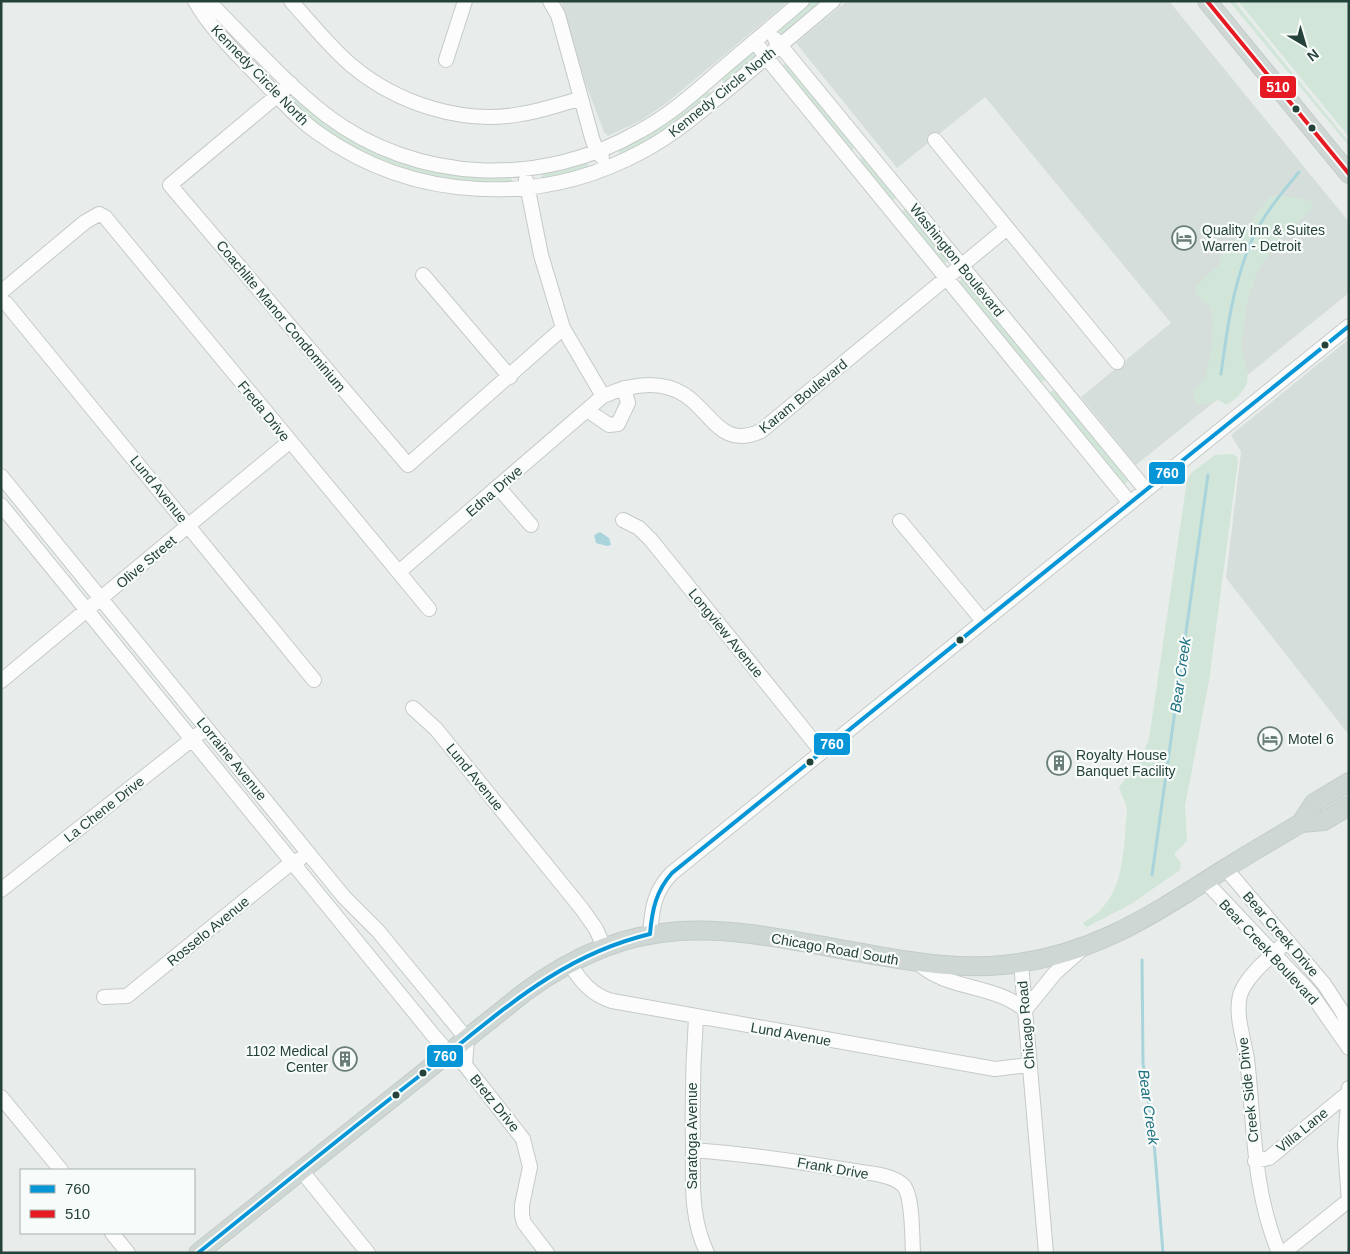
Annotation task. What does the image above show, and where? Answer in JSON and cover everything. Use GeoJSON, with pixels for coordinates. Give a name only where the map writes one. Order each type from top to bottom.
{"type":"FeatureCollection","features":[{"type":"Feature","properties":{"kind":"main road"},"geometry":{"type":"LineString","coordinates":[[1207,1],[1349,174]]}},
{"type":"Feature","properties":{"kind":"main road","name":"Chicago Road"},"geometry":{"type":"LineString","coordinates":[[1021,963],[1084,947],[1138,923],[1300,823],[1314,803],[1349,782]]}},
{"type":"Feature","properties":{"kind":"main road","name":"Chicago Road"},"geometry":{"type":"LineString","coordinates":[[1300,823],[1324,821],[1349,806]]}},
{"type":"Feature","properties":{"kind":"main road","name":"Chicago Road South"},"geometry":{"type":"LineString","coordinates":[[198,1253],[300,1169],[525,992],[569,963],[604,947],[650,934],[695,929],[728,931],[917,962],[967,967],[1021,963]]}},
{"type":"Feature","properties":{"kind":"street","name":"Kennedy Circle North"},"geometry":{"type":"LineString","coordinates":[[195,1],[202,13],[229,46],[278,96],[318,133],[342,149],[384,169],[418,181],[450,187],[484,190],[527,188],[562,183],[611,167],[671,135],[834,1]]}},
{"type":"Feature","properties":{"kind":"street","name":"Kennedy Circle North"},"geometry":{"type":"LineString","coordinates":[[204,1],[212,5],[327,116],[349,130],[389,151],[419,161],[451,168],[482,171],[525,170],[557,164],[598,152],[653,124],[710,79],[802,1]]}},
{"type":"Feature","properties":{"kind":"street"},"geometry":{"type":"LineString","coordinates":[[291,1],[350,64],[369,79],[404,99],[441,111],[476,116],[520,114],[580,99]]}},
{"type":"Feature","properties":{"kind":"street"},"geometry":{"type":"LineString","coordinates":[[446,60],[464,1]]}},
{"type":"Feature","properties":{"kind":"street"},"geometry":{"type":"LineString","coordinates":[[550,1],[558,15],[580,99],[598,152],[611,167]]}},
{"type":"Feature","properties":{"kind":"street","name":"Washington Boulevard"},"geometry":{"type":"LineString","coordinates":[[767,31],[781,45],[1146,490]]}},
{"type":"Feature","properties":{"kind":"street","name":"Washington Boulevard"},"geometry":{"type":"LineString","coordinates":[[756,41],[766,57],[1130,503]]}},
{"type":"Feature","properties":{"kind":"street"},"geometry":{"type":"LineString","coordinates":[[710,79],[722,94]]}},
{"type":"Feature","properties":{"kind":"street","name":"Coachlite Manor Condominium"},"geometry":{"type":"LineString","coordinates":[[292,84],[170,185],[408,465],[510,377],[563,328]]}},
{"type":"Feature","properties":{"kind":"street"},"geometry":{"type":"LineString","coordinates":[[935,140],[1117,362]]}},
{"type":"Feature","properties":{"kind":"street"},"geometry":{"type":"LineString","coordinates":[[525,170],[541,255],[563,328],[603,396]]}},
{"type":"Feature","properties":{"kind":"street","name":"Freda Drive"},"geometry":{"type":"LineString","coordinates":[[1,292],[85,222],[99,214],[111,223],[289,442],[400,571],[429,609]]}},
{"type":"Feature","properties":{"kind":"street","name":"Karam Boulevard"},"geometry":{"type":"LineString","coordinates":[[603,396],[624,388],[642,385],[665,386],[685,395],[726,433],[750,436],[774,423],[946,277],[1007,228]]}},
{"type":"Feature","properties":{"kind":"street"},"geometry":{"type":"LineString","coordinates":[[423,276],[510,377]]}},
{"type":"Feature","properties":{"kind":"street","name":"Lund Avenue"},"geometry":{"type":"LineString","coordinates":[[1,302],[6,303],[314,680]]}},
{"type":"Feature","properties":{"kind":"street"},"geometry":{"type":"LineString","coordinates":[[650,934],[653,901],[664,881],[1349,326]]}},
{"type":"Feature","properties":{"kind":"street"},"geometry":{"type":"LineString","coordinates":[[587,410],[609,425],[618,424],[628,403],[624,388]]}},
{"type":"Feature","properties":{"kind":"street","name":"Edna Drive"},"geometry":{"type":"LineString","coordinates":[[400,571],[603,396]]}},
{"type":"Feature","properties":{"kind":"street","name":"Olive Street"},"geometry":{"type":"LineString","coordinates":[[1,681],[289,442]]}},
{"type":"Feature","properties":{"kind":"street","name":"Lorraine Avenue"},"geometry":{"type":"LineString","coordinates":[[1,476],[351,905],[388,944],[467,1039]]}},
{"type":"Feature","properties":{"kind":"street"},"geometry":{"type":"LineString","coordinates":[[498,487],[531,525]]}},
{"type":"Feature","properties":{"kind":"street"},"geometry":{"type":"LineString","coordinates":[[3,511],[21,500]]}},
{"type":"Feature","properties":{"kind":"street","name":"Lorraine Avenue"},"geometry":{"type":"LineString","coordinates":[[3,511],[449,1053]]}},
{"type":"Feature","properties":{"kind":"street","name":"Longview Avenue"},"geometry":{"type":"LineString","coordinates":[[623,520],[639,528],[651,540],[822,752]]}},
{"type":"Feature","properties":{"kind":"street"},"geometry":{"type":"LineString","coordinates":[[900,521],[983,622]]}},
{"type":"Feature","properties":{"kind":"street","name":"Lund Avenue"},"geometry":{"type":"LineString","coordinates":[[413,708],[436,729],[585,912],[596,928],[604,947]]}},
{"type":"Feature","properties":{"kind":"street","name":"La Chene Drive"},"geometry":{"type":"LineString","coordinates":[[1,890],[206,728]]}},
{"type":"Feature","properties":{"kind":"street","name":"Rosselo Avenue"},"geometry":{"type":"LineString","coordinates":[[104,997],[127,996],[286,867],[294,864],[308,852]]}},
{"type":"Feature","properties":{"kind":"street","name":"Bear Creek Drive"},"geometry":{"type":"LineString","coordinates":[[1226,868],[1324,984],[1343,1014],[1349,1028]]}},
{"type":"Feature","properties":{"kind":"street","name":"Bear Creek Boulevard"},"geometry":{"type":"LineString","coordinates":[[1206,881],[1310,992],[1349,1048]]}},
{"type":"Feature","properties":{"kind":"street","name":"Creek Side Drive"},"geometry":{"type":"LineString","coordinates":[[1279,1253],[1265,1214],[1254,1161],[1249,1081],[1239,1005],[1243,988],[1249,979],[1287,941]]}},
{"type":"Feature","properties":{"kind":"street"},"geometry":{"type":"LineString","coordinates":[[371,958],[382,953],[388,944]]}},
{"type":"Feature","properties":{"kind":"street"},"geometry":{"type":"LineString","coordinates":[[917,962],[927,972],[953,983],[1004,996],[1025,1010],[1054,973],[1084,947]]}},
{"type":"Feature","properties":{"kind":"street","name":"Lund Avenue"},"geometry":{"type":"LineString","coordinates":[[569,963],[583,983],[603,998],[696,1017],[995,1069],[1029,1065]]}},
{"type":"Feature","properties":{"kind":"street","name":"Chicago Road"},"geometry":{"type":"LineString","coordinates":[[1021,963],[1046,1253]]}},
{"type":"Feature","properties":{"kind":"street","name":"Saratoga Avenue"},"geometry":{"type":"LineString","coordinates":[[696,1017],[692,1061],[694,1218],[707,1253]]}},
{"type":"Feature","properties":{"kind":"street","name":"Bretz Drive"},"geometry":{"type":"LineString","coordinates":[[464,1065],[467,1039]]}},
{"type":"Feature","properties":{"kind":"street","name":"Bretz Drive"},"geometry":{"type":"LineString","coordinates":[[449,1053],[464,1065],[523,1138],[530,1167],[522,1215],[524,1223],[547,1253]]}},
{"type":"Feature","properties":{"kind":"street"},"geometry":{"type":"LineString","coordinates":[[1283,1253],[1348,1202],[1345,1145],[1348,1091]]}},
{"type":"Feature","properties":{"kind":"street","name":"Villa Lane"},"geometry":{"type":"LineString","coordinates":[[1254,1161],[1268,1158],[1348,1091]]}},
{"type":"Feature","properties":{"kind":"street"},"geometry":{"type":"LineString","coordinates":[[1,1097],[60,1169]]}},
{"type":"Feature","properties":{"kind":"street","name":"Frank Drive"},"geometry":{"type":"LineString","coordinates":[[693,1150],[784,1159],[879,1176],[897,1182],[903,1186],[908,1194],[913,1253]]}},
{"type":"Feature","properties":{"kind":"street"},"geometry":{"type":"LineString","coordinates":[[300,1169],[368,1253]]}},
{"type":"Feature","properties":{"kind":"street"},"geometry":{"type":"LineString","coordinates":[[113,1234],[128,1253]]}},
{"type":"Feature","properties":{"kind":"shaded area"},"geometry":{"type":"Polygon","coordinates":[[[561,1],[789,1],[669,101],[642,120],[608,136],[604,132],[586,85],[561,1]]]}},
{"type":"Feature","properties":{"kind":"shaded area"},"geometry":{"type":"Polygon","coordinates":[[[847,1],[1169,1],[1349,222],[1349,293],[1136,465],[1081,397],[1171,323],[985,97],[897,168],[796,43],[847,1]]]}},
{"type":"Feature","properties":{"kind":"shaded area"},"geometry":{"type":"Polygon","coordinates":[[[1349,339],[1349,735],[1226,578],[1241,452],[1231,435],[1349,339]]]}},
{"type":"Feature","properties":{"kind":"green space"},"geometry":{"type":"Polygon","coordinates":[[[811,1],[825,1],[782,36],[780,35],[779,28],[811,1]]]}},
{"type":"Feature","properties":{"kind":"green space"},"geometry":{"type":"Polygon","coordinates":[[[1229,1],[1234,1],[1349,142],[1349,146],[1229,1]]]}},
{"type":"Feature","properties":{"kind":"green space"},"geometry":{"type":"Polygon","coordinates":[[[1238,1],[1345,1],[1349,6],[1349,137],[1238,1]]]}},
{"type":"Feature","properties":{"kind":"green space"},"geometry":{"type":"Polygon","coordinates":[[[753,50],[758,57],[725,83],[723,82],[721,77],[753,50]]]}},
{"type":"Feature","properties":{"kind":"green space"},"geometry":{"type":"Polygon","coordinates":[[[786,62],[855,147],[854,149],[849,150],[782,67],[786,62]]]}},
{"type":"Feature","properties":{"kind":"green space"},"geometry":{"type":"Polygon","coordinates":[[[706,89],[711,95],[663,134],[621,155],[619,153],[619,148],[706,89]]]}},
{"type":"Feature","properties":{"kind":"green space"},"geometry":{"type":"Polygon","coordinates":[[[294,95],[335,128],[477,176],[510,177],[513,183],[509,185],[428,178],[366,156],[313,123],[289,100],[294,95]]]}},
{"type":"Feature","properties":{"kind":"green space"},"geometry":{"type":"Polygon","coordinates":[[[863,156],[897,197],[895,199],[891,200],[859,161],[863,156]]]}},
{"type":"Feature","properties":{"kind":"green space"},"geometry":{"type":"Polygon","coordinates":[[[585,162],[590,167],[588,170],[540,179],[543,173],[585,162]]]}},
{"type":"Feature","properties":{"kind":"green space"},"geometry":{"type":"Polygon","coordinates":[[[1278,195],[1307,200],[1311,202],[1313,207],[1279,240],[1259,270],[1252,286],[1247,304],[1242,346],[1248,378],[1247,383],[1244,390],[1226,405],[1218,400],[1206,404],[1197,404],[1193,393],[1206,375],[1212,344],[1213,322],[1210,307],[1195,290],[1197,285],[1219,265],[1225,248],[1247,228],[1266,201],[1270,197],[1278,195]]]}},
{"type":"Feature","properties":{"kind":"green space"},"geometry":{"type":"Polygon","coordinates":[[[905,208],[949,261],[943,264],[901,213],[905,208]]]}},
{"type":"Feature","properties":{"kind":"green space"},"geometry":{"type":"Polygon","coordinates":[[[962,278],[965,278],[1046,377],[1044,381],[1039,382],[959,283],[962,278]]]}},
{"type":"Feature","properties":{"kind":"green space"},"geometry":{"type":"Polygon","coordinates":[[[1056,390],[1128,479],[1127,483],[1122,484],[1050,395],[1052,391],[1056,390]]]}},
{"type":"Feature","properties":{"kind":"green space"},"geometry":{"type":"Polygon","coordinates":[[[1233,454],[1237,457],[1238,461],[1209,681],[1185,806],[1187,841],[1174,854],[1181,863],[1180,870],[1131,904],[1087,927],[1083,924],[1084,922],[1104,906],[1111,896],[1120,873],[1127,809],[1119,787],[1140,760],[1149,739],[1187,480],[1191,473],[1215,455],[1233,454]]]}},
{"type":"Feature","properties":{"kind":"water"},"geometry":{"type":"Polygon","coordinates":[[[600,532],[609,538],[611,545],[607,546],[596,543],[594,535],[600,532]]]}},
{"type":"Feature","properties":{"kind":"waterway","name":"Bear Creek"},"geometry":{"type":"LineString","coordinates":[[1221,374],[1235,291],[1251,242],[1266,214],[1299,172]]}},
{"type":"Feature","properties":{"kind":"waterway","name":"Bear Creek"},"geometry":{"type":"LineString","coordinates":[[1152,875],[1208,475]]}},
{"type":"Feature","properties":{"kind":"waterway","name":"Bear Creek"},"geometry":{"type":"LineString","coordinates":[[1142,960],[1143,1063],[1154,1142],[1163,1253]]}},
{"type":"Feature","properties":{"kind":"transit line","name":"510"},"geometry":{"type":"LineString","coordinates":[[1207,1],[1349,174]]}},
{"type":"Feature","properties":{"kind":"transit line","name":"760"},"geometry":{"type":"LineString","coordinates":[[650,934],[656,901],[662,887],[672,873],[1349,326]]}},
{"type":"Feature","properties":{"kind":"transit line","name":"760"},"geometry":{"type":"LineString","coordinates":[[198,1253],[531,989],[586,957],[617,944],[650,934]]}},
{"type":"Feature","properties":{"kind":"place","name":"Quality Inn & Suites Warren - Detroit"},"geometry":{"type":"Point","coordinates":[1184,238]}},
{"type":"Feature","properties":{"kind":"place","name":"Motel 6"},"geometry":{"type":"Point","coordinates":[1270,739]}},
{"type":"Feature","properties":{"kind":"place","name":"Royalty House Banquet Facility"},"geometry":{"type":"Point","coordinates":[1059,763]}},
{"type":"Feature","properties":{"kind":"place","name":"1102 Medical Center"},"geometry":{"type":"Point","coordinates":[345,1059]}}]}
